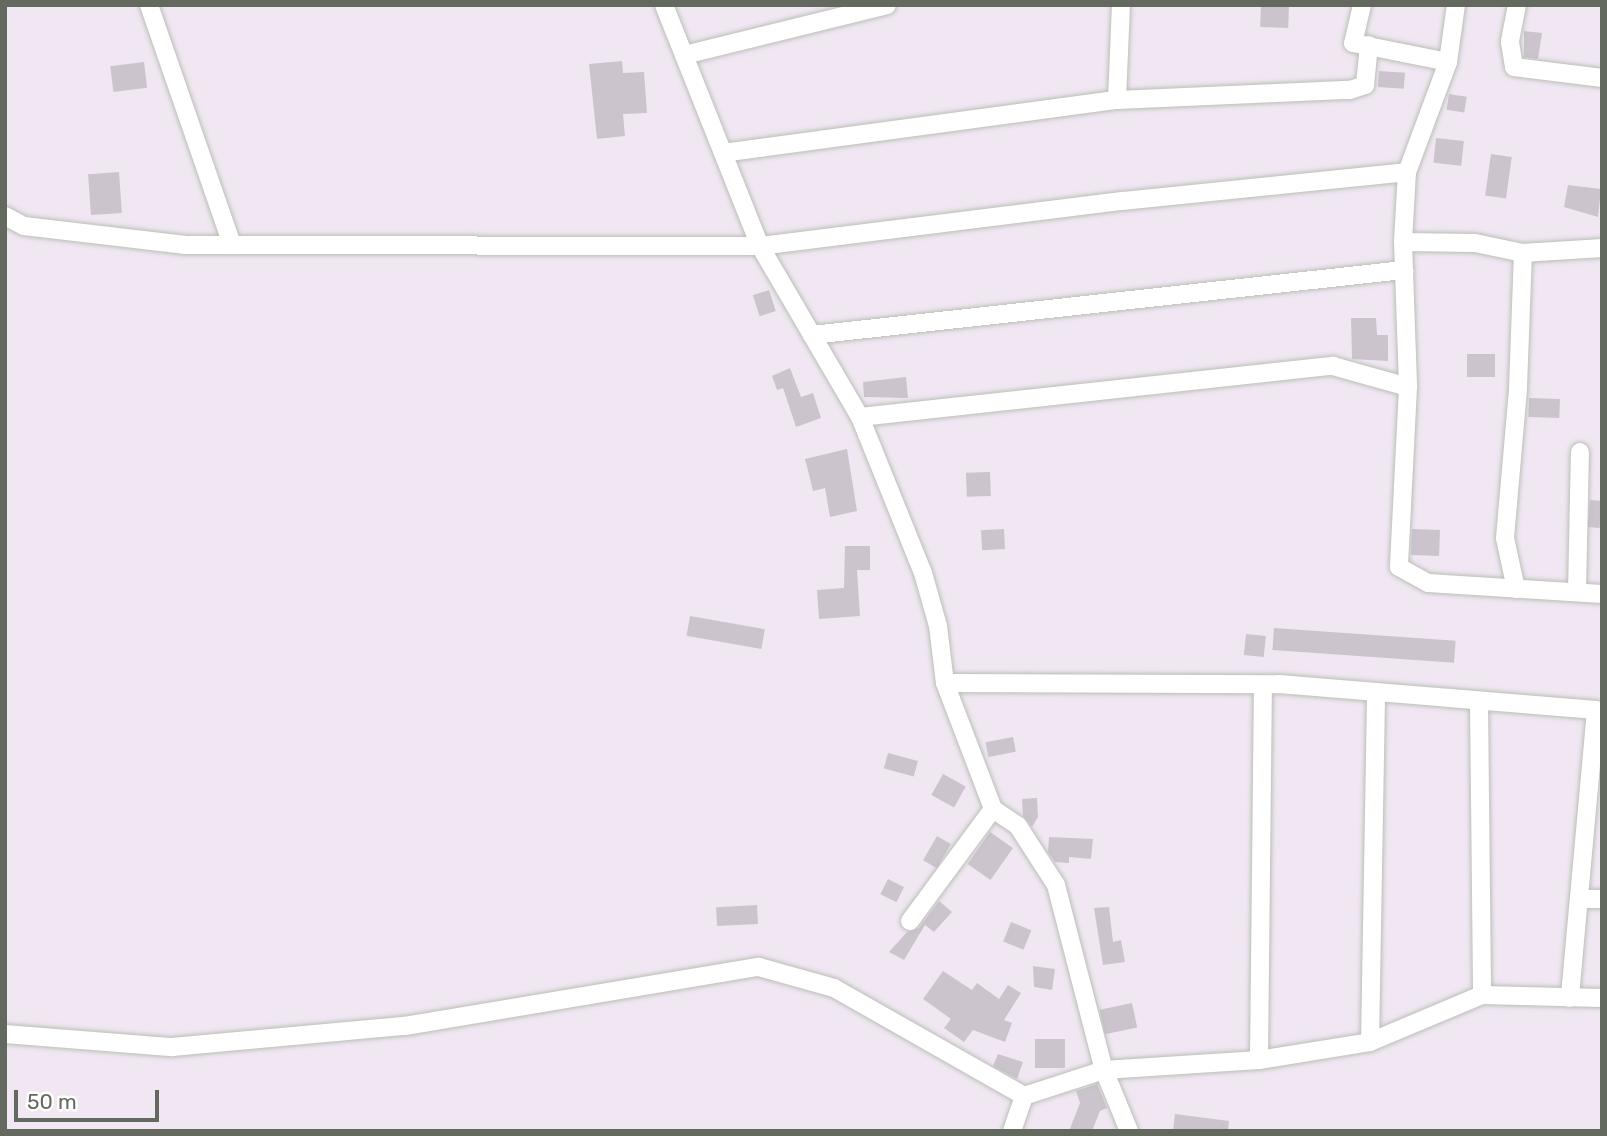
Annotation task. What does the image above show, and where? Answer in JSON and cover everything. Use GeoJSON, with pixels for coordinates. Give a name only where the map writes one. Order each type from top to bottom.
{"type":"FeatureCollection","features":[{"type":"Feature","properties":{"kind":"street"},"geometry":{"type":"LineString","coordinates":[[149,5],[232,245]]}},
{"type":"Feature","properties":{"kind":"street"},"geometry":{"type":"LineString","coordinates":[[664,5],[760,246],[860,417],[923,573],[938,626],[945,683],[993,809],[1018,826],[1056,885],[1104,1070],[1129,1131]]}},
{"type":"Feature","properties":{"kind":"street"},"geometry":{"type":"LineString","coordinates":[[684,55],[887,5]]}},
{"type":"Feature","properties":{"kind":"street"},"geometry":{"type":"LineString","coordinates":[[1117,100],[1121,5]]}},
{"type":"Feature","properties":{"kind":"street"},"geometry":{"type":"LineString","coordinates":[[1362,5],[1353,43],[1448,62]]}},
{"type":"Feature","properties":{"kind":"street"},"geometry":{"type":"LineString","coordinates":[[1456,5],[1448,62],[1407,172],[1403,243],[1408,387],[1399,567],[1428,583],[1602,594]]}},
{"type":"Feature","properties":{"kind":"street"},"geometry":{"type":"LineString","coordinates":[[1517,5],[1510,42],[1514,67],[1602,78]]}},
{"type":"Feature","properties":{"kind":"street"},"geometry":{"type":"LineString","coordinates":[[723,153],[1117,100],[1350,90],[1365,85],[1369,46]]}},
{"type":"Feature","properties":{"kind":"street"},"geometry":{"type":"LineString","coordinates":[[5,216],[24,226],[186,245],[760,246],[1123,201],[1407,172]]}},
{"type":"Feature","properties":{"kind":"street"},"geometry":{"type":"LineString","coordinates":[[1403,243],[1475,243],[1523,253],[1602,248]]}},
{"type":"Feature","properties":{"kind":"street"},"geometry":{"type":"LineString","coordinates":[[1516,589],[1505,538],[1518,388],[1523,253]]}},
{"type":"Feature","properties":{"kind":"street"},"geometry":{"type":"LineString","coordinates":[[812,335],[1404,270]]}},
{"type":"Feature","properties":{"kind":"street"},"geometry":{"type":"LineString","coordinates":[[860,417],[1333,366],[1408,387]]}},
{"type":"Feature","properties":{"kind":"street"},"geometry":{"type":"LineString","coordinates":[[1577,592],[1580,452]]}},
{"type":"Feature","properties":{"kind":"street"},"geometry":{"type":"LineString","coordinates":[[945,683],[1263,685],[1596,710],[1595,806],[1579,899],[1570,998]]}},
{"type":"Feature","properties":{"kind":"street"},"geometry":{"type":"LineString","coordinates":[[1259,1060],[1263,685]]}},
{"type":"Feature","properties":{"kind":"street"},"geometry":{"type":"LineString","coordinates":[[1370,1042],[1376,692]]}},
{"type":"Feature","properties":{"kind":"street"},"geometry":{"type":"LineString","coordinates":[[1479,701],[1482,995]]}},
{"type":"Feature","properties":{"kind":"street"},"geometry":{"type":"LineString","coordinates":[[910,920],[993,809]]}},
{"type":"Feature","properties":{"kind":"street"},"geometry":{"type":"LineString","coordinates":[[1579,899],[1602,899]]}},
{"type":"Feature","properties":{"kind":"street"},"geometry":{"type":"LineString","coordinates":[[5,1034],[173,1048],[405,1026],[759,967],[834,988],[1024,1096],[1104,1070],[1259,1060],[1370,1042],[1482,995],[1602,998]]}},
{"type":"Feature","properties":{"kind":"street"},"geometry":{"type":"LineString","coordinates":[[1012,1131],[1024,1096]]}},
{"type":"Feature","properties":{"kind":"building"},"geometry":{"type":"Polygon","coordinates":[[[1261,5],[1289,6],[1288,28],[1260,27],[1261,5]]]}},
{"type":"Feature","properties":{"kind":"building"},"geometry":{"type":"Polygon","coordinates":[[[1524,31],[1542,33],[1538,59],[1524,57],[1524,31]]]}},
{"type":"Feature","properties":{"kind":"building"},"geometry":{"type":"Polygon","coordinates":[[[622,61],[623,73],[644,72],[647,113],[623,114],[625,136],[597,139],[589,64],[622,61]]]}},
{"type":"Feature","properties":{"kind":"building"},"geometry":{"type":"Polygon","coordinates":[[[144,62],[147,88],[113,92],[110,66],[144,62]]]}},
{"type":"Feature","properties":{"kind":"building"},"geometry":{"type":"Polygon","coordinates":[[[1379,71],[1405,73],[1404,89],[1378,87],[1379,71]]]}},
{"type":"Feature","properties":{"kind":"building"},"geometry":{"type":"Polygon","coordinates":[[[1449,94],[1467,97],[1464,113],[1446,110],[1449,94]]]}},
{"type":"Feature","properties":{"kind":"building"},"geometry":{"type":"Polygon","coordinates":[[[1436,138],[1464,141],[1461,166],[1433,163],[1436,138]]]}},
{"type":"Feature","properties":{"kind":"building"},"geometry":{"type":"Polygon","coordinates":[[[1491,154],[1512,157],[1506,199],[1485,196],[1491,154]]]}},
{"type":"Feature","properties":{"kind":"building"},"geometry":{"type":"Polygon","coordinates":[[[119,172],[122,213],[91,215],[88,174],[119,172]]]}},
{"type":"Feature","properties":{"kind":"building"},"geometry":{"type":"Polygon","coordinates":[[[1568,185],[1601,189],[1598,217],[1564,207],[1568,185]]]}},
{"type":"Feature","properties":{"kind":"building"},"geometry":{"type":"Polygon","coordinates":[[[769,290],[776,311],[760,316],[753,295],[769,290]]]}},
{"type":"Feature","properties":{"kind":"building"},"geometry":{"type":"Polygon","coordinates":[[[1351,318],[1376,318],[1377,335],[1388,335],[1388,361],[1352,359],[1351,318]]]}},
{"type":"Feature","properties":{"kind":"building"},"geometry":{"type":"Polygon","coordinates":[[[1467,354],[1495,354],[1495,377],[1467,377],[1467,354]]]}},
{"type":"Feature","properties":{"kind":"building"},"geometry":{"type":"Polygon","coordinates":[[[790,368],[801,397],[813,393],[821,418],[796,427],[783,388],[777,390],[772,376],[790,368]]]}},
{"type":"Feature","properties":{"kind":"building"},"geometry":{"type":"Polygon","coordinates":[[[906,377],[908,398],[864,397],[863,382],[906,377]]]}},
{"type":"Feature","properties":{"kind":"building"},"geometry":{"type":"Polygon","coordinates":[[[1529,398],[1560,399],[1559,418],[1528,417],[1529,398]]]}},
{"type":"Feature","properties":{"kind":"building"},"geometry":{"type":"Polygon","coordinates":[[[847,449],[857,511],[830,517],[825,488],[813,491],[805,459],[847,449]]]}},
{"type":"Feature","properties":{"kind":"building"},"geometry":{"type":"Polygon","coordinates":[[[990,472],[991,496],[967,497],[966,473],[990,472]]]}},
{"type":"Feature","properties":{"kind":"building"},"geometry":{"type":"Polygon","coordinates":[[[1590,500],[1602,501],[1600,528],[1588,527],[1590,500]]]}},
{"type":"Feature","properties":{"kind":"building"},"geometry":{"type":"Polygon","coordinates":[[[1004,529],[1005,549],[982,550],[981,530],[1004,529]]]}},
{"type":"Feature","properties":{"kind":"building"},"geometry":{"type":"Polygon","coordinates":[[[1412,529],[1440,530],[1439,556],[1411,555],[1412,529]]]}},
{"type":"Feature","properties":{"kind":"building"},"geometry":{"type":"Polygon","coordinates":[[[845,546],[870,546],[870,570],[857,570],[860,616],[819,619],[817,590],[844,588],[845,546]]]}},
{"type":"Feature","properties":{"kind":"building"},"geometry":{"type":"Polygon","coordinates":[[[690,616],[765,629],[761,649],[687,636],[690,616]]]}},
{"type":"Feature","properties":{"kind":"building"},"geometry":{"type":"Polygon","coordinates":[[[1274,628],[1456,641],[1454,663],[1272,650],[1274,628]]]}},
{"type":"Feature","properties":{"kind":"building"},"geometry":{"type":"Polygon","coordinates":[[[1246,634],[1266,636],[1264,657],[1244,655],[1246,634]]]}},
{"type":"Feature","properties":{"kind":"building"},"geometry":{"type":"Polygon","coordinates":[[[1013,737],[1016,752],[988,757],[986,742],[1013,737]]]}},
{"type":"Feature","properties":{"kind":"building"},"geometry":{"type":"Polygon","coordinates":[[[888,753],[918,761],[914,776],[884,768],[888,753]]]}},
{"type":"Feature","properties":{"kind":"building"},"geometry":{"type":"Polygon","coordinates":[[[943,774],[966,787],[954,808],[931,795],[943,774]]]}},
{"type":"Feature","properties":{"kind":"building"},"geometry":{"type":"Polygon","coordinates":[[[1037,798],[1038,817],[1032,827],[1023,816],[1022,799],[1037,798]]]}},
{"type":"Feature","properties":{"kind":"building"},"geometry":{"type":"Polygon","coordinates":[[[990,832],[1013,848],[991,880],[968,864],[990,832]]]}},
{"type":"Feature","properties":{"kind":"building"},"geometry":{"type":"Polygon","coordinates":[[[937,836],[951,844],[937,868],[923,860],[937,836]]]}},
{"type":"Feature","properties":{"kind":"building"},"geometry":{"type":"Polygon","coordinates":[[[1049,837],[1093,839],[1091,859],[1069,857],[1069,863],[1055,862],[1048,852],[1049,837]]]}},
{"type":"Feature","properties":{"kind":"building"},"geometry":{"type":"Polygon","coordinates":[[[888,879],[904,887],[896,902],[880,894],[888,879]]]}},
{"type":"Feature","properties":{"kind":"building"},"geometry":{"type":"Polygon","coordinates":[[[939,901],[952,912],[934,932],[925,925],[904,960],[889,952],[907,932],[919,928],[939,901]]]}},
{"type":"Feature","properties":{"kind":"building"},"geometry":{"type":"Polygon","coordinates":[[[757,905],[758,924],[717,926],[716,907],[757,905]]]}},
{"type":"Feature","properties":{"kind":"building"},"geometry":{"type":"Polygon","coordinates":[[[1109,907],[1113,942],[1121,940],[1125,962],[1103,965],[1094,908],[1109,907]]]}},
{"type":"Feature","properties":{"kind":"building"},"geometry":{"type":"Polygon","coordinates":[[[1011,922],[1031,930],[1024,950],[1003,941],[1011,922]]]}},
{"type":"Feature","properties":{"kind":"building"},"geometry":{"type":"Polygon","coordinates":[[[1033,966],[1055,969],[1052,990],[1034,987],[1033,966]]]}},
{"type":"Feature","properties":{"kind":"building"},"geometry":{"type":"Polygon","coordinates":[[[943,971],[972,990],[977,983],[999,999],[1008,985],[1021,993],[1004,1020],[1012,1023],[1005,1042],[973,1030],[964,1042],[944,1028],[951,1019],[923,999],[943,971]]]}},
{"type":"Feature","properties":{"kind":"building"},"geometry":{"type":"Polygon","coordinates":[[[1132,1003],[1137,1027],[1105,1034],[1100,1010],[1132,1003]]]}},
{"type":"Feature","properties":{"kind":"building"},"geometry":{"type":"Polygon","coordinates":[[[1035,1039],[1065,1039],[1065,1068],[1035,1068],[1035,1039]]]}},
{"type":"Feature","properties":{"kind":"building"},"geometry":{"type":"Polygon","coordinates":[[[998,1054],[1023,1062],[1017,1079],[993,1066],[998,1054]]]}},
{"type":"Feature","properties":{"kind":"building"},"geometry":{"type":"Polygon","coordinates":[[[1097,1084],[1107,1108],[1100,1111],[1092,1131],[1069,1131],[1080,1103],[1076,1091],[1097,1084]]]}},
{"type":"Feature","properties":{"kind":"building"},"geometry":{"type":"Polygon","coordinates":[[[1175,1114],[1229,1121],[1228,1131],[1173,1131],[1175,1114]]]}}]}
